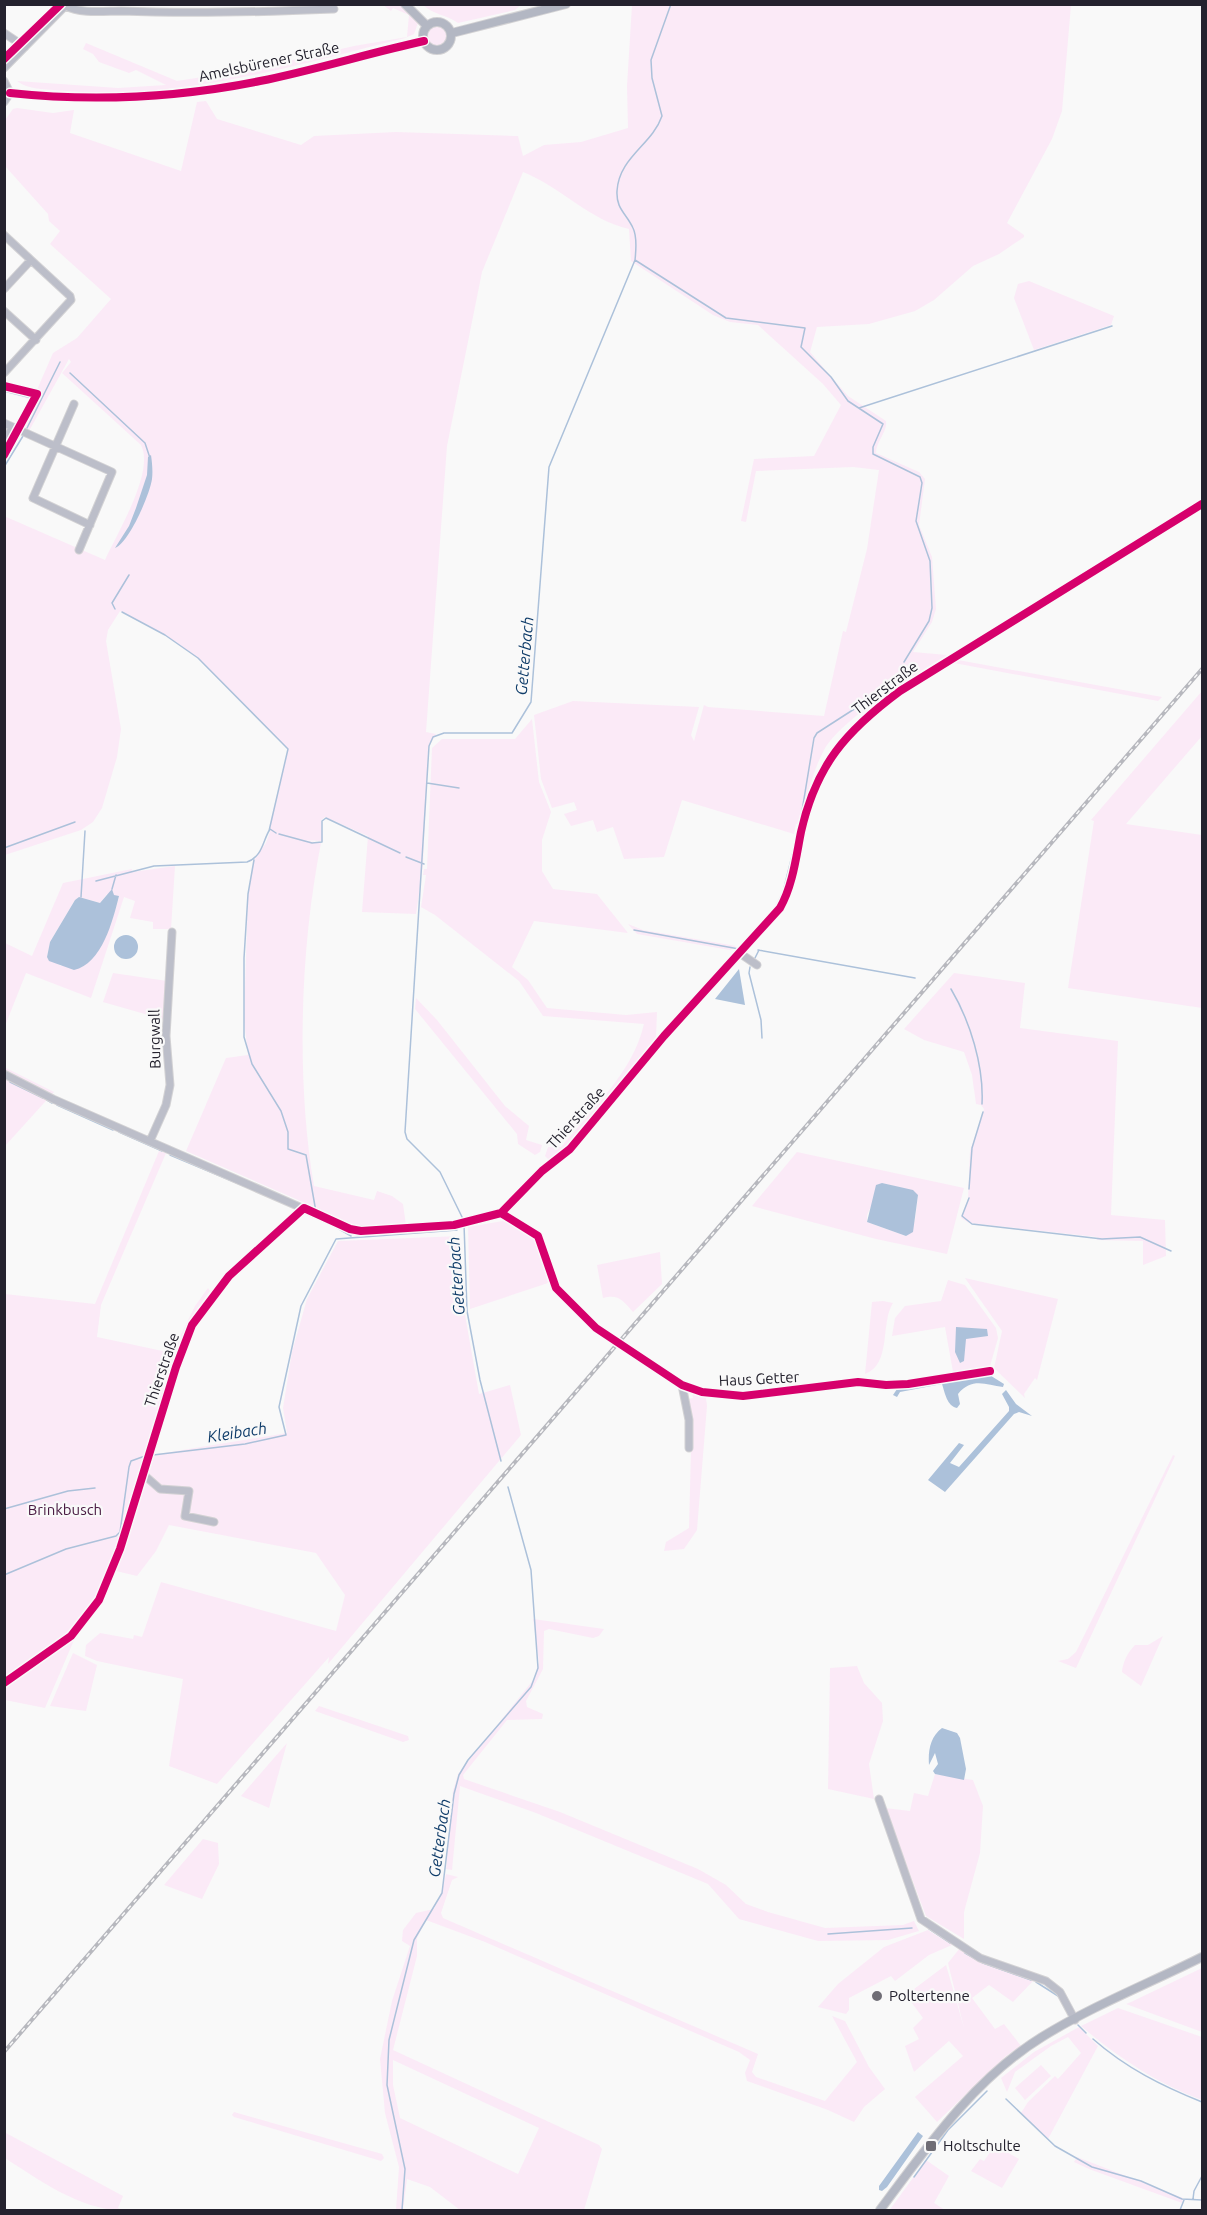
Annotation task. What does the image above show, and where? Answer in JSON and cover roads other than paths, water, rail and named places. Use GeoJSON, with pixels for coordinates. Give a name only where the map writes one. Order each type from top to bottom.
{"type":"FeatureCollection","features":[{"type":"Feature","properties":{"kind":"main road"},"geometry":{"type":"LineString","coordinates":[[405,4],[427,26]]}},
{"type":"Feature","properties":{"kind":"main road","name":"Amelsbürener Straße"},"geometry":{"type":"LineString","coordinates":[[424,41],[431,49],[442,50],[450,44],[452,33],[566,4]]}},
{"type":"Feature","properties":{"kind":"main road"},"geometry":{"type":"LineString","coordinates":[[424,41],[423,33],[427,26],[442,22],[452,33]]}},
{"type":"Feature","properties":{"kind":"main road"},"geometry":{"type":"LineString","coordinates":[[880,2211],[945,2124],[972,2095],[1026,2048],[1075,2019],[1203,1957]]}},
{"type":"Feature","properties":{"kind":"street"},"geometry":{"type":"LineString","coordinates":[[4,68],[67,5],[78,10],[253,14],[334,9]]}},
{"type":"Feature","properties":{"kind":"street"},"geometry":{"type":"LineString","coordinates":[[4,33],[25,47]]}},
{"type":"Feature","properties":{"kind":"street","name":"Amelsbürener Straße"},"geometry":{"type":"LineString","coordinates":[[10,93],[108,99],[191,93],[284,76],[424,41]]}},
{"type":"Feature","properties":{"kind":"street"},"geometry":{"type":"LineString","coordinates":[[4,81],[10,93],[4,102]]}},
{"type":"Feature","properties":{"kind":"street"},"geometry":{"type":"LineString","coordinates":[[4,235],[72,298],[4,373]]}},
{"type":"Feature","properties":{"kind":"street"},"geometry":{"type":"LineString","coordinates":[[4,289],[31,260]]}},
{"type":"Feature","properties":{"kind":"street"},"geometry":{"type":"LineString","coordinates":[[4,311],[36,340]]}},
{"type":"Feature","properties":{"kind":"street"},"geometry":{"type":"LineString","coordinates":[[74,404],[33,498],[90,525]]}},
{"type":"Feature","properties":{"kind":"street"},"geometry":{"type":"LineString","coordinates":[[4,423],[112,472],[79,550]]}},
{"type":"Feature","properties":{"kind":"street"},"geometry":{"type":"LineString","coordinates":[[4,441],[13,427]]}},
{"type":"Feature","properties":{"kind":"street","name":"Thierstraße"},"geometry":{"type":"LineString","coordinates":[[501,1213],[542,1171],[570,1149],[664,1036],[741,954],[783,902],[814,788],[829,759],[856,726],[900,691],[1203,504]]}},
{"type":"Feature","properties":{"kind":"street","name":"Burgwall"},"geometry":{"type":"LineString","coordinates":[[150,1141],[166,1105],[170,1085],[166,1036],[172,932]]}},
{"type":"Feature","properties":{"kind":"street"},"geometry":{"type":"LineString","coordinates":[[741,954],[757,965]]}},
{"type":"Feature","properties":{"kind":"street"},"geometry":{"type":"LineString","coordinates":[[4,1074],[53,1099],[314,1213],[361,1231],[458,1224],[501,1213]]}},
{"type":"Feature","properties":{"kind":"street","name":"Thierstraße"},"geometry":{"type":"LineString","coordinates":[[4,1683],[71,1636],[91,1612],[111,1575],[186,1340],[199,1314],[229,1276],[304,1208]]}},
{"type":"Feature","properties":{"kind":"street","name":"Haus Getter"},"geometry":{"type":"LineString","coordinates":[[501,1213],[538,1236],[555,1288],[580,1313],[609,1338],[682,1385],[711,1394],[743,1396],[858,1382],[886,1385],[908,1384],[990,1371]]}},
{"type":"Feature","properties":{"kind":"street"},"geometry":{"type":"LineString","coordinates":[[682,1385],[689,1420],[689,1448]]}},
{"type":"Feature","properties":{"kind":"street"},"geometry":{"type":"LineString","coordinates":[[143,1474],[160,1489],[189,1491],[185,1516],[214,1522]]}},
{"type":"Feature","properties":{"kind":"street"},"geometry":{"type":"LineString","coordinates":[[879,1799],[921,1919],[980,1958],[1046,1981],[1060,1992],[1075,2019]]}},
{"type":"Feature","properties":{"kind":"water"},"geometry":{"type":"Polygon","coordinates":[[[151,455],[152,476],[147,495],[132,528],[121,544],[115,548],[129,526],[136,508],[147,475],[148,457],[151,455]]]}},
{"type":"Feature","properties":{"kind":"water"},"geometry":{"type":"Polygon","coordinates":[[[112,889],[114,895],[119,896],[113,917],[105,940],[92,959],[84,966],[74,970],[49,961],[47,957],[50,942],[75,900],[79,897],[100,903],[112,889]]]}},
{"type":"Feature","properties":{"kind":"water"},"geometry":{"type":"Polygon","coordinates":[[[126,935],[135,938],[138,947],[135,956],[126,959],[117,956],[114,947],[117,938],[126,935]]]}},
{"type":"Feature","properties":{"kind":"water"},"geometry":{"type":"Polygon","coordinates":[[[739,969],[745,1005],[715,999],[739,969]]]}},
{"type":"Feature","properties":{"kind":"water"},"geometry":{"type":"Polygon","coordinates":[[[882,1183],[913,1190],[918,1195],[913,1232],[906,1236],[867,1222],[876,1185],[882,1183]]]}},
{"type":"Feature","properties":{"kind":"water"},"geometry":{"type":"Polygon","coordinates":[[[956,1327],[987,1329],[988,1336],[966,1339],[964,1361],[960,1363],[955,1352],[956,1327]]]}},
{"type":"Feature","properties":{"kind":"water"},"geometry":{"type":"Polygon","coordinates":[[[988,1374],[1004,1384],[1003,1387],[979,1383],[969,1385],[958,1394],[960,1404],[957,1408],[949,1402],[942,1384],[900,1392],[897,1397],[893,1395],[897,1389],[988,1374]]]}},
{"type":"Feature","properties":{"kind":"water"},"geometry":{"type":"Polygon","coordinates":[[[1006,1390],[1016,1404],[1032,1416],[1019,1412],[1014,1414],[945,1492],[928,1480],[959,1443],[964,1445],[950,1463],[959,1467],[1009,1411],[1002,1394],[1006,1390]]]}},
{"type":"Feature","properties":{"kind":"water"},"geometry":{"type":"Polygon","coordinates":[[[942,1728],[957,1733],[960,1738],[966,1769],[964,1780],[935,1774],[933,1771],[938,1764],[935,1753],[929,1765],[931,1745],[942,1728]]]}},
{"type":"Feature","properties":{"kind":"water"},"geometry":{"type":"Polygon","coordinates":[[[918,2132],[923,2136],[887,2187],[882,2191],[879,2190],[879,2186],[918,2132]]]}},
{"type":"Feature","properties":{"kind":"waterway","name":"Getterbach"},"geometry":{"type":"LineString","coordinates":[[463,1219],[440,1172],[407,1139],[405,1132],[429,746],[433,737],[444,733],[512,733],[531,702],[549,467],[635,260],[634,231],[620,207],[617,191],[623,169],[651,135],[662,116],[652,78],[651,60],[671,4]]}},
{"type":"Feature","properties":{"kind":"waterway"},"geometry":{"type":"LineString","coordinates":[[635,260],[726,318],[805,328],[801,347],[831,377],[848,401],[883,424],[873,447],[873,454],[920,477],[922,483],[916,521],[930,561],[932,608],[929,621],[904,662]]}},
{"type":"Feature","properties":{"kind":"waterway"},"geometry":{"type":"LineString","coordinates":[[859,408],[1112,326]]}},
{"type":"Feature","properties":{"kind":"waterway"},"geometry":{"type":"LineString","coordinates":[[27,428],[60,362]]}},
{"type":"Feature","properties":{"kind":"waterway"},"geometry":{"type":"LineString","coordinates":[[70,373],[145,443],[150,458]]}},
{"type":"Feature","properties":{"kind":"waterway"},"geometry":{"type":"LineString","coordinates":[[4,391],[32,398]]}},
{"type":"Feature","properties":{"kind":"waterway"},"geometry":{"type":"LineString","coordinates":[[4,467],[23,436]]}},
{"type":"Feature","properties":{"kind":"waterway"},"geometry":{"type":"LineString","coordinates":[[115,609],[112,603],[129,575]]}},
{"type":"Feature","properties":{"kind":"waterway"},"geometry":{"type":"LineString","coordinates":[[122,612],[165,635],[198,658],[288,749],[269,831]]}},
{"type":"Feature","properties":{"kind":"waterway"},"geometry":{"type":"LineString","coordinates":[[884,689],[894,677]]}},
{"type":"Feature","properties":{"kind":"waterway"},"geometry":{"type":"LineString","coordinates":[[800,823],[814,738],[817,733],[876,695]]}},
{"type":"Feature","properties":{"kind":"waterway"},"geometry":{"type":"LineString","coordinates":[[427,783],[459,788]]}},
{"type":"Feature","properties":{"kind":"waterway"},"geometry":{"type":"LineString","coordinates":[[279,834],[312,843],[322,842],[322,821],[326,818],[400,853]]}},
{"type":"Feature","properties":{"kind":"waterway"},"geometry":{"type":"LineString","coordinates":[[4,848],[75,822]]}},
{"type":"Feature","properties":{"kind":"waterway"},"geometry":{"type":"LineString","coordinates":[[96,881],[154,866],[247,862],[259,852],[270,829],[276,833]]}},
{"type":"Feature","properties":{"kind":"waterway"},"geometry":{"type":"LineString","coordinates":[[81,897],[85,831]]}},
{"type":"Feature","properties":{"kind":"waterway"},"geometry":{"type":"LineString","coordinates":[[774,910],[783,892],[798,832]]}},
{"type":"Feature","properties":{"kind":"waterway"},"geometry":{"type":"LineString","coordinates":[[406,857],[424,864]]}},
{"type":"Feature","properties":{"kind":"waterway"},"geometry":{"type":"LineString","coordinates":[[254,860],[248,894],[244,958],[244,1037],[252,1064],[281,1111],[288,1132],[288,1149],[306,1155],[316,1212]]}},
{"type":"Feature","properties":{"kind":"waterway"},"geometry":{"type":"LineString","coordinates":[[112,889],[116,875]]}},
{"type":"Feature","properties":{"kind":"waterway"},"geometry":{"type":"LineString","coordinates":[[634,930],[739,949]]}},
{"type":"Feature","properties":{"kind":"waterway"},"geometry":{"type":"LineString","coordinates":[[758,950],[915,978]]}},
{"type":"Feature","properties":{"kind":"waterway"},"geometry":{"type":"LineString","coordinates":[[755,958],[759,950]]}},
{"type":"Feature","properties":{"kind":"waterway"},"geometry":{"type":"LineString","coordinates":[[750,967],[749,973],[761,1020],[762,1038]]}},
{"type":"Feature","properties":{"kind":"waterway"},"geometry":{"type":"LineString","coordinates":[[951,989],[970,1029],[981,1074],[982,1104]]}},
{"type":"Feature","properties":{"kind":"waterway"},"geometry":{"type":"LineString","coordinates":[[10,1082],[43,1098]]}},
{"type":"Feature","properties":{"kind":"waterway"},"geometry":{"type":"LineString","coordinates":[[47,1100],[52,1103]]}},
{"type":"Feature","properties":{"kind":"waterway"},"geometry":{"type":"LineString","coordinates":[[57,1105],[113,1130]]}},
{"type":"Feature","properties":{"kind":"waterway"},"geometry":{"type":"LineString","coordinates":[[969,1189],[972,1148],[983,1112]]}},
{"type":"Feature","properties":{"kind":"waterway"},"geometry":{"type":"LineString","coordinates":[[119,1132],[162,1151]]}},
{"type":"Feature","properties":{"kind":"waterway"},"geometry":{"type":"LineString","coordinates":[[170,1155],[244,1186]]}},
{"type":"Feature","properties":{"kind":"waterway"},"geometry":{"type":"LineString","coordinates":[[969,1198],[962,1216],[972,1224],[1102,1239],[1140,1237],[1171,1251]]}},
{"type":"Feature","properties":{"kind":"waterway"},"geometry":{"type":"LineString","coordinates":[[317,1216],[351,1236]]}},
{"type":"Feature","properties":{"kind":"waterway","name":"Getterbach"},"geometry":{"type":"LineString","coordinates":[[464,1224],[467,1311],[480,1380],[501,1461]]}},
{"type":"Feature","properties":{"kind":"waterway","name":"Kleibach"},"geometry":{"type":"LineString","coordinates":[[153,1455],[245,1444],[286,1435],[279,1407],[301,1306],[336,1239],[457,1230]]}},
{"type":"Feature","properties":{"kind":"waterway","name":"Kleibach"},"geometry":{"type":"LineString","coordinates":[[4,1575],[66,1549],[116,1536],[120,1532],[131,1461],[145,1456]]}},
{"type":"Feature","properties":{"kind":"waterway","name":"Getterbach"},"geometry":{"type":"LineString","coordinates":[[402,2210],[405,2169],[387,2085],[389,2040],[414,1940],[442,1893],[454,1794],[459,1775],[468,1760],[531,1687],[538,1668],[531,1570],[508,1487]]}},
{"type":"Feature","properties":{"kind":"waterway"},"geometry":{"type":"LineString","coordinates":[[4,1509],[68,1491],[95,1488]]}},
{"type":"Feature","properties":{"kind":"waterway"},"geometry":{"type":"LineString","coordinates":[[828,1934],[912,1928]]}},
{"type":"Feature","properties":{"kind":"waterway"},"geometry":{"type":"LineString","coordinates":[[929,1929],[950,1943]]}},
{"type":"Feature","properties":{"kind":"waterway"},"geometry":{"type":"LineString","coordinates":[[965,1953],[983,1963],[1031,1980]]}},
{"type":"Feature","properties":{"kind":"waterway"},"geometry":{"type":"LineString","coordinates":[[1036,1982],[1058,1996]]}},
{"type":"Feature","properties":{"kind":"waterway"},"geometry":{"type":"LineString","coordinates":[[1078,2025],[1086,2033]]}},
{"type":"Feature","properties":{"kind":"waterway"},"geometry":{"type":"LineString","coordinates":[[1093,2039],[1118,2059],[1145,2075],[1202,2102]]}},
{"type":"Feature","properties":{"kind":"waterway"},"geometry":{"type":"LineString","coordinates":[[914,2177],[948,2130],[987,2091]]}},
{"type":"Feature","properties":{"kind":"waterway"},"geometry":{"type":"LineString","coordinates":[[1006,2099],[1055,2146],[1092,2167],[1141,2181],[1182,2199],[1202,2200]]}},
{"type":"Feature","properties":{"kind":"waterway"},"geometry":{"type":"LineString","coordinates":[[1193,2199],[1194,2191],[1202,2176]]}},
{"type":"Feature","properties":{"kind":"waterway"},"geometry":{"type":"LineString","coordinates":[[1180,2210],[1184,2200]]}},
{"type":"Feature","properties":{"kind":"railway"},"geometry":{"type":"LineString","coordinates":[[4,2052],[1202,669]]}},
{"type":"Feature","properties":{"kind":"place","name":"Poltertenne"},"geometry":{"type":"Point","coordinates":[877,1996]}},
{"type":"Feature","properties":{"kind":"place","name":"Holtschulte"},"geometry":{"type":"Point","coordinates":[931,2146]}},
{"type":"Feature","properties":{"kind":"park label","name":"Brinkbusch"},"geometry":{"type":"Point","coordinates":[65,1510]}}]}
